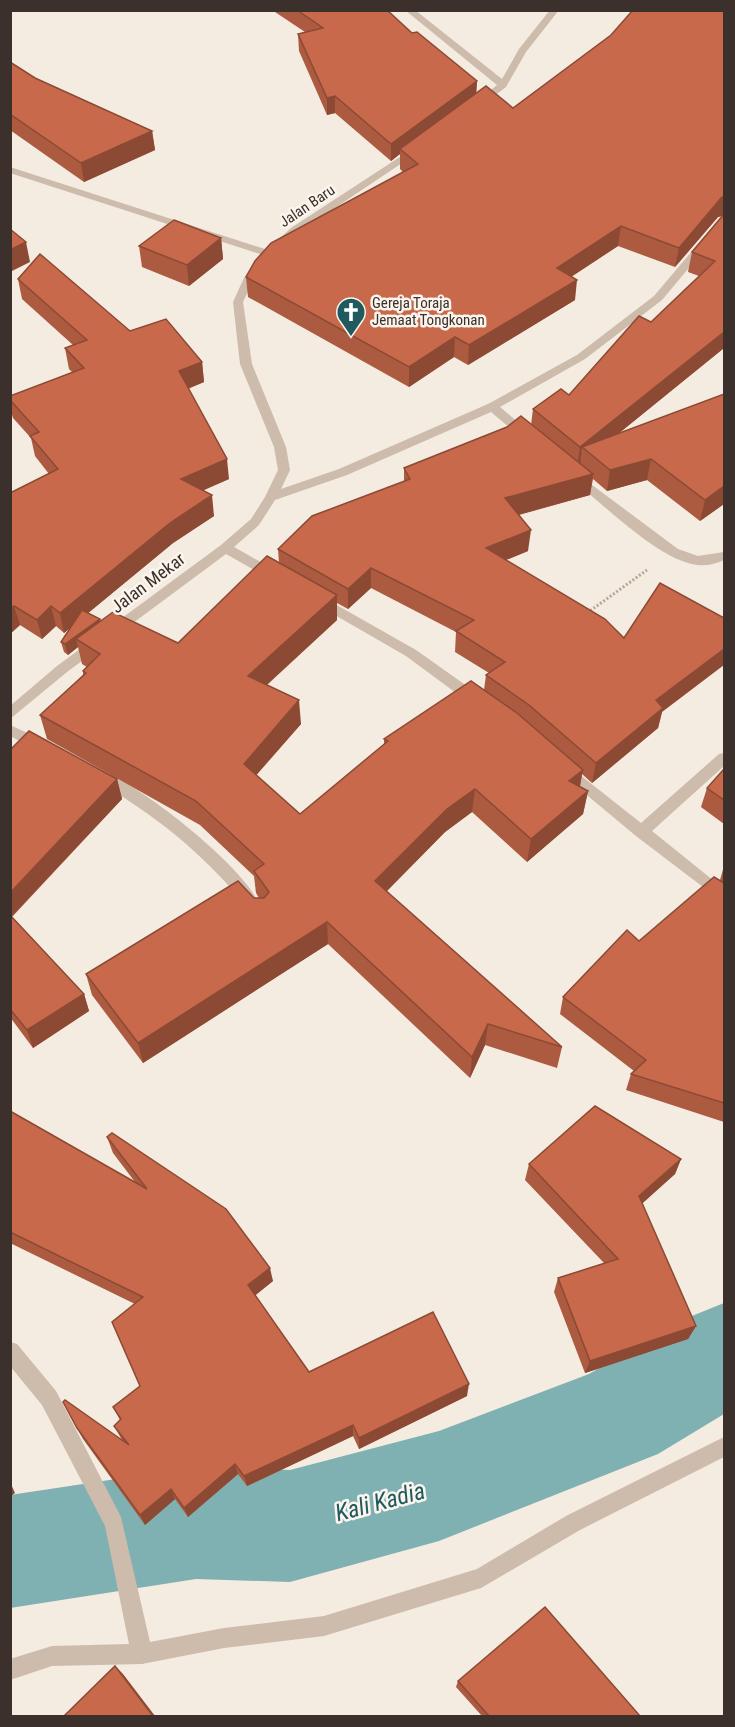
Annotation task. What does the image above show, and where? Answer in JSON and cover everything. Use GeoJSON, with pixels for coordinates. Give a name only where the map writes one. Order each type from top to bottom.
{"type":"FeatureCollection","features":[{"type":"Feature","properties":{"kind":"street"},"geometry":{"type":"LineString","coordinates":[[409,10],[503,85]]}},
{"type":"Feature","properties":{"kind":"street"},"geometry":{"type":"LineString","coordinates":[[469,112],[503,85],[522,51],[555,10]]}},
{"type":"Feature","properties":{"kind":"street","name":"Jalan Baru"},"geometry":{"type":"LineString","coordinates":[[271,497],[284,470],[280,447],[246,364],[237,302],[249,278],[295,230],[424,144]]}},
{"type":"Feature","properties":{"kind":"street"},"geometry":{"type":"LineString","coordinates":[[10,170],[270,254]]}},
{"type":"Feature","properties":{"kind":"street"},"geometry":{"type":"LineString","coordinates":[[271,497],[343,472],[492,407],[580,357],[658,298],[724,220]]}},
{"type":"Feature","properties":{"kind":"street"},"geometry":{"type":"LineString","coordinates":[[492,407],[537,444]]}},
{"type":"Feature","properties":{"kind":"street"},"geometry":{"type":"LineString","coordinates":[[564,467],[673,553],[697,560],[715,561],[724,556]]}},
{"type":"Feature","properties":{"kind":"street","name":"Jalan Mekar"},"geometry":{"type":"LineString","coordinates":[[10,714],[16,698],[62,669],[225,549],[255,522],[271,497]]}},
{"type":"Feature","properties":{"kind":"street"},"geometry":{"type":"LineString","coordinates":[[225,549],[283,580]]}},
{"type":"Feature","properties":{"kind":"street"},"geometry":{"type":"LineString","coordinates":[[303,591],[411,653],[487,707]]}},
{"type":"Feature","properties":{"kind":"street"},"geometry":{"type":"LineString","coordinates":[[10,730],[57,754]]}},
{"type":"Feature","properties":{"kind":"street"},"geometry":{"type":"LineString","coordinates":[[642,832],[724,758]]}},
{"type":"Feature","properties":{"kind":"street"},"geometry":{"type":"LineString","coordinates":[[552,759],[724,897]]}},
{"type":"Feature","properties":{"kind":"street"},"geometry":{"type":"LineString","coordinates":[[88,770],[157,811],[183,831],[236,882],[261,913]]}},
{"type":"Feature","properties":{"kind":"street"},"geometry":{"type":"LineString","coordinates":[[10,1352],[49,1398],[114,1524],[142,1654]]}},
{"type":"Feature","properties":{"kind":"street"},"geometry":{"type":"LineString","coordinates":[[10,1670],[52,1656],[142,1654],[224,1638],[324,1626],[481,1578],[573,1523],[724,1447]]}},
{"type":"Feature","properties":{"kind":"path"},"geometry":{"type":"LineString","coordinates":[[582,616],[673,553]]}},
{"type":"Feature","properties":{"kind":"building"},"geometry":{"type":"Polygon","coordinates":[[[297,10],[387,10],[412,33],[417,32],[477,81],[391,144],[335,96],[327,98],[298,34],[323,28],[297,10]]]}},
{"type":"Feature","properties":{"kind":"building"},"geometry":{"type":"Polygon","coordinates":[[[633,10],[724,10],[724,197],[679,248],[621,226],[557,268],[577,280],[469,345],[455,337],[409,367],[246,277],[255,261],[271,243],[418,164],[400,149],[486,86],[513,108],[611,35],[633,10]]]}},
{"type":"Feature","properties":{"kind":"building"},"geometry":{"type":"Polygon","coordinates":[[[10,62],[35,78],[152,131],[81,163],[10,114],[10,62]]]}},
{"type":"Feature","properties":{"kind":"building"},"geometry":{"type":"Polygon","coordinates":[[[724,214],[724,332],[580,447],[533,409],[561,389],[569,395],[639,316],[651,322],[715,261],[692,252],[724,214]]]}},
{"type":"Feature","properties":{"kind":"building"},"geometry":{"type":"Polygon","coordinates":[[[174,220],[221,238],[187,265],[139,246],[174,220]]]}},
{"type":"Feature","properties":{"kind":"building"},"geometry":{"type":"Polygon","coordinates":[[[10,229],[26,242],[10,250],[10,229]]]}},
{"type":"Feature","properties":{"kind":"building"},"geometry":{"type":"Polygon","coordinates":[[[40,254],[130,331],[166,319],[202,362],[179,371],[227,459],[181,479],[212,495],[170,523],[60,613],[51,606],[37,620],[14,606],[10,609],[10,493],[58,469],[30,436],[39,432],[10,400],[10,396],[84,368],[65,348],[87,340],[18,279],[40,254]]]}},
{"type":"Feature","properties":{"kind":"building"},"geometry":{"type":"Polygon","coordinates":[[[724,394],[724,486],[705,500],[651,459],[610,470],[582,447],[724,394]]]}},
{"type":"Feature","properties":{"kind":"building"},"geometry":{"type":"Polygon","coordinates":[[[521,416],[593,474],[505,498],[531,530],[486,548],[605,619],[624,638],[660,583],[724,618],[724,649],[656,700],[663,708],[596,763],[529,705],[486,675],[505,662],[456,631],[474,620],[371,568],[348,589],[278,549],[312,516],[410,479],[404,468],[507,427],[521,416]]]}},
{"type":"Feature","properties":{"kind":"building"},"geometry":{"type":"Polygon","coordinates":[[[267,556],[337,595],[248,676],[299,700],[244,764],[300,814],[388,741],[384,739],[471,681],[517,713],[583,770],[569,781],[588,791],[531,839],[475,789],[447,809],[375,881],[562,1047],[488,1024],[472,1057],[327,922],[138,1043],[86,974],[238,881],[254,898],[264,898],[269,892],[254,871],[264,864],[196,801],[40,715],[86,673],[83,671],[100,654],[76,639],[113,612],[178,643],[267,556]]]}},
{"type":"Feature","properties":{"kind":"building"},"geometry":{"type":"Polygon","coordinates":[[[82,610],[100,619],[65,644],[61,642],[82,610]]]}},
{"type":"Feature","properties":{"kind":"building"},"geometry":{"type":"Polygon","coordinates":[[[29,731],[117,779],[10,893],[10,750],[29,731]]]}},
{"type":"Feature","properties":{"kind":"building"},"geometry":{"type":"Polygon","coordinates":[[[724,769],[724,800],[707,788],[724,769]]]}},
{"type":"Feature","properties":{"kind":"building"},"geometry":{"type":"Polygon","coordinates":[[[714,877],[724,883],[724,1103],[631,1074],[646,1060],[563,997],[627,930],[639,941],[714,877]]]}},
{"type":"Feature","properties":{"kind":"building"},"geometry":{"type":"Polygon","coordinates":[[[10,915],[84,994],[27,1030],[10,1009],[10,915]]]}},
{"type":"Feature","properties":{"kind":"building"},"geometry":{"type":"Polygon","coordinates":[[[595,1106],[681,1159],[639,1196],[696,1326],[590,1361],[558,1278],[618,1259],[529,1164],[595,1106]]]}},
{"type":"Feature","properties":{"kind":"building"},"geometry":{"type":"Polygon","coordinates":[[[10,1111],[147,1189],[107,1137],[112,1133],[226,1209],[270,1268],[248,1285],[309,1372],[433,1312],[469,1384],[359,1438],[353,1425],[244,1476],[235,1464],[184,1508],[171,1489],[140,1515],[77,1428],[63,1402],[65,1400],[129,1445],[114,1426],[121,1419],[113,1407],[140,1386],[112,1322],[143,1297],[10,1232],[10,1111]]]}},
{"type":"Feature","properties":{"kind":"building"},"geometry":{"type":"Polygon","coordinates":[[[545,1607],[640,1716],[489,1716],[458,1681],[545,1607]]]}},
{"type":"Feature","properties":{"kind":"building"},"geometry":{"type":"Polygon","coordinates":[[[115,1666],[153,1716],[64,1716],[115,1666]]]}},
{"type":"Feature","properties":{"kind":"waterway","name":"Kali Kadia"},"geometry":{"type":"LineString","coordinates":[[10,1552],[196,1523],[290,1526],[439,1486],[620,1416],[724,1355]]}},
{"type":"Feature","properties":{"kind":"place","name":"Gereja Toraja Jemaat Tongkonan"},"geometry":{"type":"Point","coordinates":[351,338]}}]}
